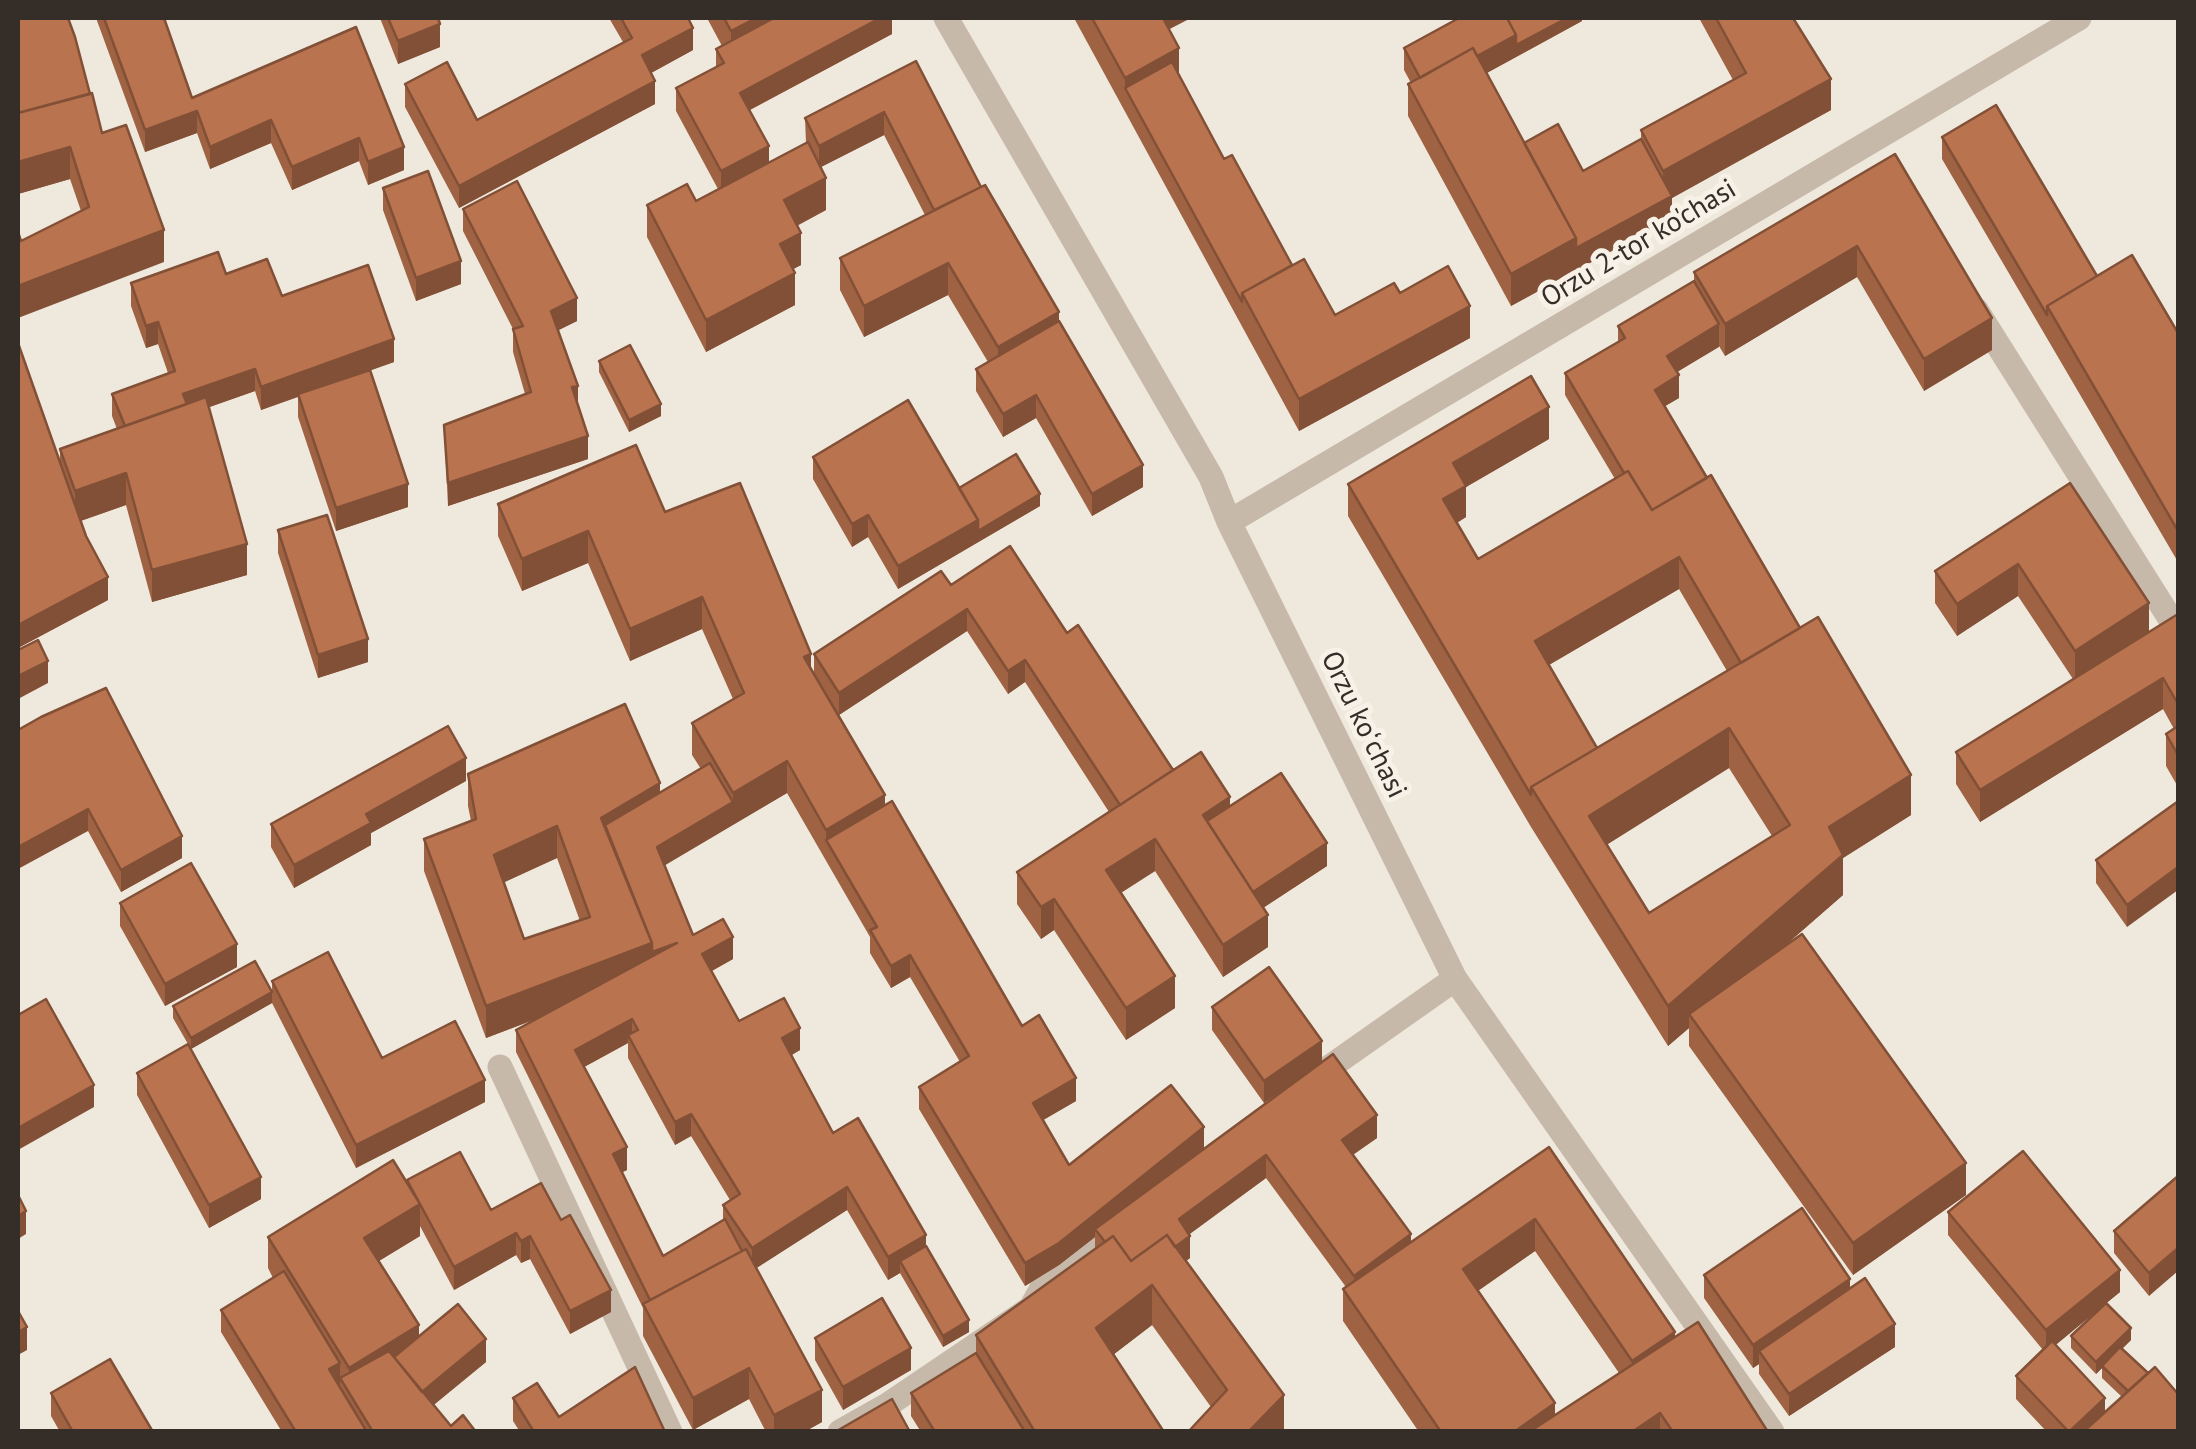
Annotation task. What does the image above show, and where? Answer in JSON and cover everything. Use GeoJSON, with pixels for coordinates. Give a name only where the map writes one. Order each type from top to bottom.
{"type":"FeatureCollection","features":[{"type":"Feature","properties":{"kind":"street","name":"Orzu koʻchasi"},"geometry":{"type":"LineString","coordinates":[[946,18],[1211,477],[1229,522],[1456,979],[1772,1432]]}},
{"type":"Feature","properties":{"kind":"street","name":"Orzu 2-tor ko'chasi"},"geometry":{"type":"LineString","coordinates":[[1229,522],[1875,150],[2079,18]]}},
{"type":"Feature","properties":{"kind":"street"},"geometry":{"type":"LineString","coordinates":[[1963,290],[2178,631]]}},
{"type":"Feature","properties":{"kind":"street"},"geometry":{"type":"LineString","coordinates":[[1286,1098],[1456,979]]}},
{"type":"Feature","properties":{"kind":"street"},"geometry":{"type":"LineString","coordinates":[[500,1067],[670,1432]]}},
{"type":"Feature","properties":{"kind":"street"},"geometry":{"type":"LineString","coordinates":[[840,1432],[886,1406],[1031,1308],[1048,1276],[1135,1208]]}},
{"type":"Feature","properties":{"kind":"building"},"geometry":{"type":"Polygon","coordinates":[[[18,18],[68,18],[90,94],[18,113],[18,18]]]}},
{"type":"Feature","properties":{"kind":"building"},"geometry":{"type":"Polygon","coordinates":[[[104,18],[164,18],[192,98],[356,27],[404,147],[368,162],[359,138],[292,167],[271,120],[210,147],[197,111],[145,130],[104,18]]]}},
{"type":"Feature","properties":{"kind":"building"},"geometry":{"type":"Polygon","coordinates":[[[388,18],[438,18],[440,24],[398,41],[388,18]]]}},
{"type":"Feature","properties":{"kind":"building"},"geometry":{"type":"Polygon","coordinates":[[[621,18],[688,18],[693,28],[642,55],[655,81],[459,186],[405,84],[447,62],[477,120],[632,38],[621,18]]]}},
{"type":"Feature","properties":{"kind":"building"},"geometry":{"type":"Polygon","coordinates":[[[724,18],[756,18],[731,31],[724,18]]]}},
{"type":"Feature","properties":{"kind":"building"},"geometry":{"type":"Polygon","coordinates":[[[774,18],[880,18],[740,93],[769,146],[721,171],[676,88],[724,63],[716,49],[774,18]]]}},
{"type":"Feature","properties":{"kind":"building"},"geometry":{"type":"Polygon","coordinates":[[[1092,18],[1163,18],[1179,48],[1125,78],[1092,18]]]}},
{"type":"Feature","properties":{"kind":"building"},"geometry":{"type":"Polygon","coordinates":[[[1459,18],[1507,18],[1516,35],[1477,56],[1473,48],[1420,78],[1404,48],[1459,18]]]}},
{"type":"Feature","properties":{"kind":"building"},"geometry":{"type":"Polygon","coordinates":[[[1507,18],[1567,18],[1516,45],[1516,35],[1507,18]]]}},
{"type":"Feature","properties":{"kind":"building"},"geometry":{"type":"Polygon","coordinates":[[[1716,18],[1793,18],[1831,79],[1663,171],[1641,130],[1746,73],[1716,18]]]}},
{"type":"Feature","properties":{"kind":"building"},"geometry":{"type":"Polygon","coordinates":[[[1473,48],[1576,238],[1511,274],[1408,84],[1473,48]]]}},
{"type":"Feature","properties":{"kind":"building"},"geometry":{"type":"Polygon","coordinates":[[[916,61],[981,187],[934,210],[884,112],[819,146],[805,118],[916,61]]]}},
{"type":"Feature","properties":{"kind":"building"},"geometry":{"type":"Polygon","coordinates":[[[1172,62],[1224,159],[1232,155],[1292,265],[1242,293],[1242,302],[1125,88],[1172,62]]]}},
{"type":"Feature","properties":{"kind":"building"},"geometry":{"type":"Polygon","coordinates":[[[92,93],[102,133],[126,125],[164,230],[18,286],[18,232],[21,241],[89,207],[70,147],[18,162],[18,113],[92,93]]]}},
{"type":"Feature","properties":{"kind":"building"},"geometry":{"type":"Polygon","coordinates":[[[1996,105],[2097,276],[2047,306],[2047,315],[1942,137],[1996,105]]]}},
{"type":"Feature","properties":{"kind":"building"},"geometry":{"type":"Polygon","coordinates":[[[1558,124],[1583,171],[1641,139],[1672,196],[1576,248],[1576,238],[1524,143],[1558,124]]]}},
{"type":"Feature","properties":{"kind":"building"},"geometry":{"type":"Polygon","coordinates":[[[808,142],[826,178],[784,200],[801,233],[780,244],[795,273],[706,320],[647,205],[687,184],[696,201],[808,142]]]}},
{"type":"Feature","properties":{"kind":"building"},"geometry":{"type":"Polygon","coordinates":[[[1895,154],[1992,318],[1924,359],[1857,246],[1725,324],[1694,272],[1895,154]]]}},
{"type":"Feature","properties":{"kind":"building"},"geometry":{"type":"Polygon","coordinates":[[[428,171],[461,261],[416,278],[383,188],[428,171]]]}},
{"type":"Feature","properties":{"kind":"building"},"geometry":{"type":"Polygon","coordinates":[[[517,181],[577,298],[551,311],[578,386],[572,387],[588,436],[448,483],[444,425],[531,392],[513,329],[523,326],[463,209],[517,181]]]}},
{"type":"Feature","properties":{"kind":"building"},"geometry":{"type":"Polygon","coordinates":[[[985,185],[1059,312],[998,347],[948,263],[864,306],[840,258],[985,185]]]}},
{"type":"Feature","properties":{"kind":"building"},"geometry":{"type":"Polygon","coordinates":[[[218,252],[226,274],[267,259],[282,296],[368,265],[394,339],[261,387],[255,369],[183,394],[187,404],[125,426],[112,394],[175,371],[158,322],[146,326],[131,283],[218,252]]]}},
{"type":"Feature","properties":{"kind":"building"},"geometry":{"type":"Polygon","coordinates":[[[2132,255],[2178,333],[2178,531],[2047,306],[2132,255]]]}},
{"type":"Feature","properties":{"kind":"building"},"geometry":{"type":"Polygon","coordinates":[[[1304,259],[1335,315],[1394,283],[1400,293],[1448,266],[1470,306],[1299,399],[1242,293],[1304,259]]]}},
{"type":"Feature","properties":{"kind":"building"},"geometry":{"type":"Polygon","coordinates":[[[1694,281],[1719,324],[1667,356],[1679,375],[1655,390],[1707,478],[1652,510],[1628,471],[1624,473],[1565,373],[1625,338],[1618,326],[1694,281]]]}},
{"type":"Feature","properties":{"kind":"building"},"geometry":{"type":"Polygon","coordinates":[[[1059,321],[1143,465],[1092,494],[1036,395],[1003,414],[976,369],[1059,321]]]}},
{"type":"Feature","properties":{"kind":"building"},"geometry":{"type":"Polygon","coordinates":[[[18,343],[86,536],[108,577],[18,625],[18,343]]]}},
{"type":"Feature","properties":{"kind":"building"},"geometry":{"type":"Polygon","coordinates":[[[630,345],[661,404],[629,420],[599,361],[630,345]]]}},
{"type":"Feature","properties":{"kind":"building"},"geometry":{"type":"Polygon","coordinates":[[[370,370],[408,484],[336,508],[298,394],[370,370]]]}},
{"type":"Feature","properties":{"kind":"building"},"geometry":{"type":"Polygon","coordinates":[[[1531,376],[1549,407],[1453,463],[1466,486],[1443,499],[1478,559],[1628,471],[1652,510],[1711,475],[1800,628],[1741,663],[1679,557],[1535,641],[1597,748],[1531,787],[1531,795],[1348,484],[1531,376]]]}},
{"type":"Feature","properties":{"kind":"building"},"geometry":{"type":"Polygon","coordinates":[[[206,397],[247,544],[152,570],[126,473],[75,491],[60,449],[206,397]]]}},
{"type":"Feature","properties":{"kind":"building"},"geometry":{"type":"Polygon","coordinates":[[[908,400],[978,520],[898,566],[868,515],[852,524],[813,457],[908,400]]]}},
{"type":"Feature","properties":{"kind":"building"},"geometry":{"type":"Polygon","coordinates":[[[636,445],[665,512],[740,483],[811,654],[804,657],[885,795],[826,830],[787,761],[733,793],[692,723],[744,693],[702,597],[630,629],[588,531],[522,559],[498,504],[636,445]]]}},
{"type":"Feature","properties":{"kind":"building"},"geometry":{"type":"Polygon","coordinates":[[[1016,454],[1040,494],[978,531],[978,520],[959,488],[1016,454]]]}},
{"type":"Feature","properties":{"kind":"building"},"geometry":{"type":"Polygon","coordinates":[[[2070,483],[2149,603],[2075,651],[2018,564],[1957,604],[1935,571],[2070,483]]]}},
{"type":"Feature","properties":{"kind":"building"},"geometry":{"type":"Polygon","coordinates":[[[327,515],[368,639],[318,655],[278,530],[327,515]]]}},
{"type":"Feature","properties":{"kind":"building"},"geometry":{"type":"Polygon","coordinates":[[[1010,546],[1067,633],[1078,625],[1173,770],[1120,805],[1025,660],[1008,671],[967,609],[839,693],[814,654],[941,571],[951,585],[1010,546]]]}},
{"type":"Feature","properties":{"kind":"building"},"geometry":{"type":"Polygon","coordinates":[[[2178,614],[2178,704],[2163,678],[1980,790],[1956,752],[2178,614]]]}},
{"type":"Feature","properties":{"kind":"building"},"geometry":{"type":"Polygon","coordinates":[[[1818,617],[1911,775],[1829,827],[1843,855],[1668,1006],[1531,787],[1818,617]],[[1729,728],[1589,816],[1649,913],[1790,825],[1729,728]]]}},
{"type":"Feature","properties":{"kind":"building"},"geometry":{"type":"Polygon","coordinates":[[[38,640],[48,661],[18,676],[18,650],[38,640]]]}},
{"type":"Feature","properties":{"kind":"building"},"geometry":{"type":"Polygon","coordinates":[[[106,688],[182,836],[121,870],[88,809],[18,847],[18,730],[106,688]]]}},
{"type":"Feature","properties":{"kind":"building"},"geometry":{"type":"Polygon","coordinates":[[[625,704],[660,783],[601,818],[652,943],[486,1006],[424,839],[476,819],[468,774],[625,704]],[[557,826],[494,855],[524,939],[590,917],[557,826]]]}},
{"type":"Feature","properties":{"kind":"building"},"geometry":{"type":"Polygon","coordinates":[[[448,726],[466,758],[366,814],[371,823],[294,865],[271,824],[448,726]]]}},
{"type":"Feature","properties":{"kind":"building"},"geometry":{"type":"Polygon","coordinates":[[[2178,726],[2178,755],[2166,734],[2178,726]]]}},
{"type":"Feature","properties":{"kind":"building"},"geometry":{"type":"Polygon","coordinates":[[[1201,752],[1230,797],[1203,815],[1268,915],[1223,945],[1155,839],[1106,870],[1175,976],[1126,1008],[1054,899],[1041,907],[1017,872],[1201,752]]]}},
{"type":"Feature","properties":{"kind":"building"},"geometry":{"type":"Polygon","coordinates":[[[710,763],[733,802],[657,847],[693,935],[723,919],[733,937],[702,954],[739,1021],[784,998],[800,1028],[782,1038],[833,1133],[858,1118],[926,1235],[888,1257],[847,1187],[752,1248],[723,1205],[740,1194],[691,1114],[675,1122],[628,1035],[638,1030],[632,1019],[575,1050],[627,1147],[613,1154],[663,1256],[725,1219],[742,1251],[650,1300],[516,1030],[677,943],[652,952],[652,943],[605,825],[710,763]]]}},
{"type":"Feature","properties":{"kind":"building"},"geometry":{"type":"Polygon","coordinates":[[[1281,773],[1327,843],[1253,892],[1207,821],[1281,773]]]}},
{"type":"Feature","properties":{"kind":"building"},"geometry":{"type":"Polygon","coordinates":[[[892,801],[1022,1026],[1039,1015],[1076,1078],[1033,1103],[1069,1165],[1171,1085],[1204,1127],[1059,1243],[1025,1263],[919,1087],[969,1056],[910,955],[891,966],[870,930],[877,927],[826,840],[892,801]]]}},
{"type":"Feature","properties":{"kind":"building"},"geometry":{"type":"Polygon","coordinates":[[[2177,802],[2178,867],[2127,905],[2096,860],[2177,802]]]}},
{"type":"Feature","properties":{"kind":"building"},"geometry":{"type":"Polygon","coordinates":[[[191,863],[237,944],[165,984],[120,903],[191,863]]]}},
{"type":"Feature","properties":{"kind":"building"},"geometry":{"type":"Polygon","coordinates":[[[1802,934],[1966,1163],[1853,1243],[1689,1014],[1802,934]]]}},
{"type":"Feature","properties":{"kind":"building"},"geometry":{"type":"Polygon","coordinates":[[[328,952],[382,1058],[455,1021],[485,1080],[356,1145],[272,981],[328,952]]]}},
{"type":"Feature","properties":{"kind":"building"},"geometry":{"type":"Polygon","coordinates":[[[255,961],[272,992],[191,1038],[173,1006],[255,961]]]}},
{"type":"Feature","properties":{"kind":"building"},"geometry":{"type":"Polygon","coordinates":[[[1269,967],[1322,1041],[1264,1081],[1212,1007],[1269,967]]]}},
{"type":"Feature","properties":{"kind":"building"},"geometry":{"type":"Polygon","coordinates":[[[46,999],[94,1085],[18,1128],[18,1015],[46,999]]]}},
{"type":"Feature","properties":{"kind":"building"},"geometry":{"type":"Polygon","coordinates":[[[188,1044],[261,1177],[209,1205],[137,1073],[188,1044]]]}},
{"type":"Feature","properties":{"kind":"building"},"geometry":{"type":"Polygon","coordinates":[[[1333,1054],[1377,1115],[1342,1140],[1411,1234],[1354,1276],[1266,1155],[1179,1219],[1190,1236],[1175,1247],[1167,1235],[1131,1261],[1113,1236],[1105,1242],[1095,1229],[1333,1054]]]}},
{"type":"Feature","properties":{"kind":"building"},"geometry":{"type":"Polygon","coordinates":[[[1549,1147],[1675,1332],[1632,1361],[1535,1219],[1463,1269],[1555,1403],[1514,1432],[1441,1432],[1343,1289],[1549,1147]]]}},
{"type":"Feature","properties":{"kind":"building"},"geometry":{"type":"Polygon","coordinates":[[[2023,1151],[2120,1270],[2046,1330],[1948,1212],[2023,1151]]]}},
{"type":"Feature","properties":{"kind":"building"},"geometry":{"type":"Polygon","coordinates":[[[460,1152],[491,1210],[541,1183],[561,1220],[570,1215],[611,1290],[570,1311],[530,1236],[521,1241],[516,1233],[454,1267],[407,1180],[460,1152]]]}},
{"type":"Feature","properties":{"kind":"building"},"geometry":{"type":"Polygon","coordinates":[[[393,1160],[420,1204],[364,1238],[419,1325],[349,1368],[268,1237],[393,1160]]]}},
{"type":"Feature","properties":{"kind":"building"},"geometry":{"type":"Polygon","coordinates":[[[2178,1176],[2178,1248],[2149,1273],[2114,1231],[2178,1176]]]}},
{"type":"Feature","properties":{"kind":"building"},"geometry":{"type":"Polygon","coordinates":[[[18,1195],[26,1211],[18,1216],[18,1195]]]}},
{"type":"Feature","properties":{"kind":"building"},"geometry":{"type":"Polygon","coordinates":[[[1802,1208],[1850,1279],[1753,1345],[1704,1275],[1802,1208]]]}},
{"type":"Feature","properties":{"kind":"building"},"geometry":{"type":"Polygon","coordinates":[[[1167,1235],[1284,1395],[1248,1432],[1188,1432],[1227,1390],[1152,1285],[1096,1328],[1164,1432],[1035,1432],[976,1335],[1113,1236],[1131,1261],[1167,1235]]]}},
{"type":"Feature","properties":{"kind":"building"},"geometry":{"type":"Polygon","coordinates":[[[926,1246],[969,1320],[943,1336],[900,1261],[926,1246]]]}},
{"type":"Feature","properties":{"kind":"building"},"geometry":{"type":"Polygon","coordinates":[[[746,1249],[822,1390],[774,1415],[749,1368],[693,1398],[643,1304],[746,1249]]]}},
{"type":"Feature","properties":{"kind":"building"},"geometry":{"type":"Polygon","coordinates":[[[284,1271],[340,1363],[329,1369],[367,1432],[296,1432],[221,1310],[284,1271]]]}},
{"type":"Feature","properties":{"kind":"building"},"geometry":{"type":"Polygon","coordinates":[[[1865,1278],[1895,1324],[1789,1394],[1759,1351],[1865,1278]]]}},
{"type":"Feature","properties":{"kind":"building"},"geometry":{"type":"Polygon","coordinates":[[[882,1298],[911,1348],[843,1387],[815,1338],[882,1298]]]}},
{"type":"Feature","properties":{"kind":"building"},"geometry":{"type":"Polygon","coordinates":[[[2106,1303],[2131,1328],[2096,1362],[2071,1336],[2106,1303]]]}},
{"type":"Feature","properties":{"kind":"building"},"geometry":{"type":"Polygon","coordinates":[[[458,1304],[486,1339],[422,1392],[394,1357],[458,1304]]]}},
{"type":"Feature","properties":{"kind":"building"},"geometry":{"type":"Polygon","coordinates":[[[18,1311],[27,1327],[18,1332],[18,1311]]]}},
{"type":"Feature","properties":{"kind":"building"},"geometry":{"type":"Polygon","coordinates":[[[1698,1322],[1768,1432],[1673,1432],[1660,1413],[1632,1432],[1529,1432],[1698,1322]]]}},
{"type":"Feature","properties":{"kind":"building"},"geometry":{"type":"Polygon","coordinates":[[[2052,1341],[2105,1398],[2069,1432],[2016,1376],[2052,1341]]]}},
{"type":"Feature","properties":{"kind":"building"},"geometry":{"type":"Polygon","coordinates":[[[2120,1347],[2148,1373],[2128,1391],[2102,1366],[2120,1347]]]}},
{"type":"Feature","properties":{"kind":"building"},"geometry":{"type":"Polygon","coordinates":[[[389,1351],[451,1426],[463,1415],[476,1432],[373,1432],[340,1378],[389,1351]]]}},
{"type":"Feature","properties":{"kind":"building"},"geometry":{"type":"Polygon","coordinates":[[[976,1353],[1025,1432],[935,1432],[911,1393],[976,1353]]]}},
{"type":"Feature","properties":{"kind":"building"},"geometry":{"type":"Polygon","coordinates":[[[110,1359],[153,1432],[73,1432],[51,1393],[110,1359]]]}},
{"type":"Feature","properties":{"kind":"building"},"geometry":{"type":"Polygon","coordinates":[[[635,1367],[665,1432],[534,1432],[513,1398],[537,1383],[559,1417],[635,1367]]]}},
{"type":"Feature","properties":{"kind":"building"},"geometry":{"type":"Polygon","coordinates":[[[2155,1367],[2178,1394],[2178,1432],[2083,1432],[2155,1367]]]}},
{"type":"Feature","properties":{"kind":"building"},"geometry":{"type":"Polygon","coordinates":[[[892,1399],[910,1432],[835,1432],[892,1399]]]}}]}
